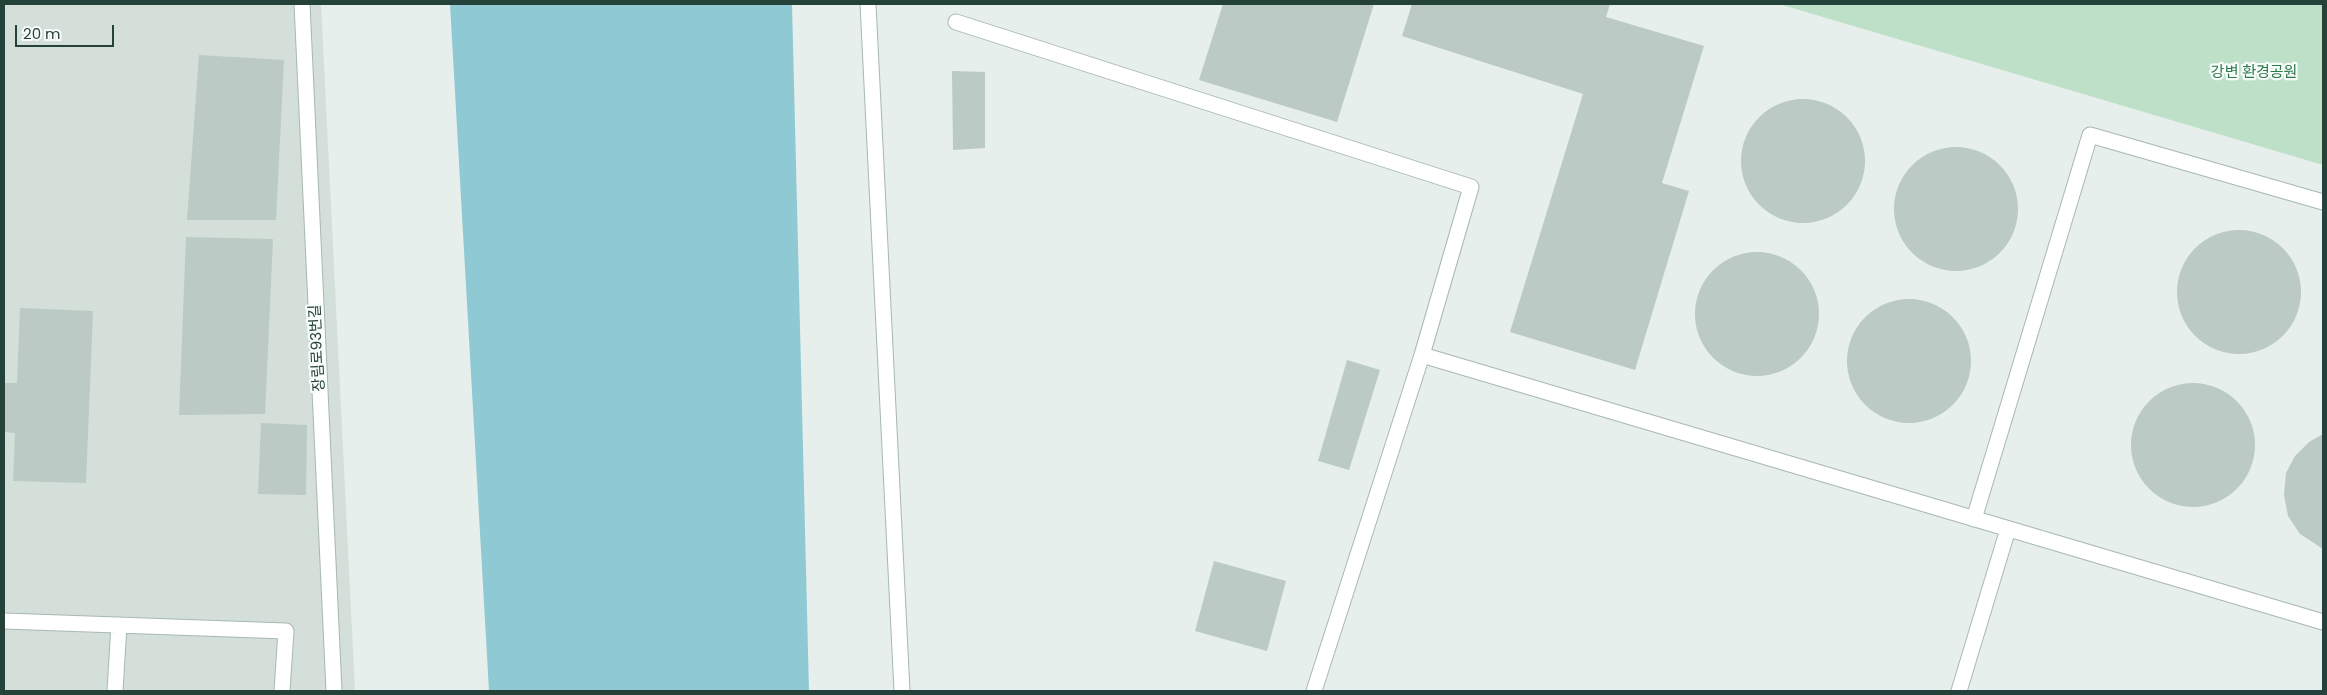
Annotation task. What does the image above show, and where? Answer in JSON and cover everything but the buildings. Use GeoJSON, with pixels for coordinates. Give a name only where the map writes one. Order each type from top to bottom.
{"type":"FeatureCollection","features":[{"type":"Feature","properties":{"kind":"street","name":"장림로93번길"},"geometry":{"type":"LineString","coordinates":[[302,4],[334,691]]}},
{"type":"Feature","properties":{"kind":"street"},"geometry":{"type":"LineString","coordinates":[[868,4],[902,691]]}},
{"type":"Feature","properties":{"kind":"street"},"geometry":{"type":"LineString","coordinates":[[956,22],[1471,187],[1422,355],[1314,691]]}},
{"type":"Feature","properties":{"kind":"street"},"geometry":{"type":"LineString","coordinates":[[1974,519],[2090,135],[2323,202]]}},
{"type":"Feature","properties":{"kind":"street"},"geometry":{"type":"LineString","coordinates":[[1422,355],[2323,622]]}},
{"type":"Feature","properties":{"kind":"street"},"geometry":{"type":"LineString","coordinates":[[1959,691],[2008,529]]}},
{"type":"Feature","properties":{"kind":"street"},"geometry":{"type":"LineString","coordinates":[[4,621],[286,631],[282,691]]}},
{"type":"Feature","properties":{"kind":"street"},"geometry":{"type":"LineString","coordinates":[[115,691],[119,625]]}},
{"type":"Feature","properties":{"kind":"shaded area"},"geometry":{"type":"Polygon","coordinates":[[[4,4],[321,4],[355,691],[4,691],[4,4]]]}},
{"type":"Feature","properties":{"kind":"green space","name":"강변 환경공원"},"geometry":{"type":"Polygon","coordinates":[[[1779,4],[2323,4],[2323,165],[1779,4]]]}},
{"type":"Feature","properties":{"kind":"water"},"geometry":{"type":"Polygon","coordinates":[[[450,4],[792,4],[809,691],[489,691],[450,4]]]}}]}
